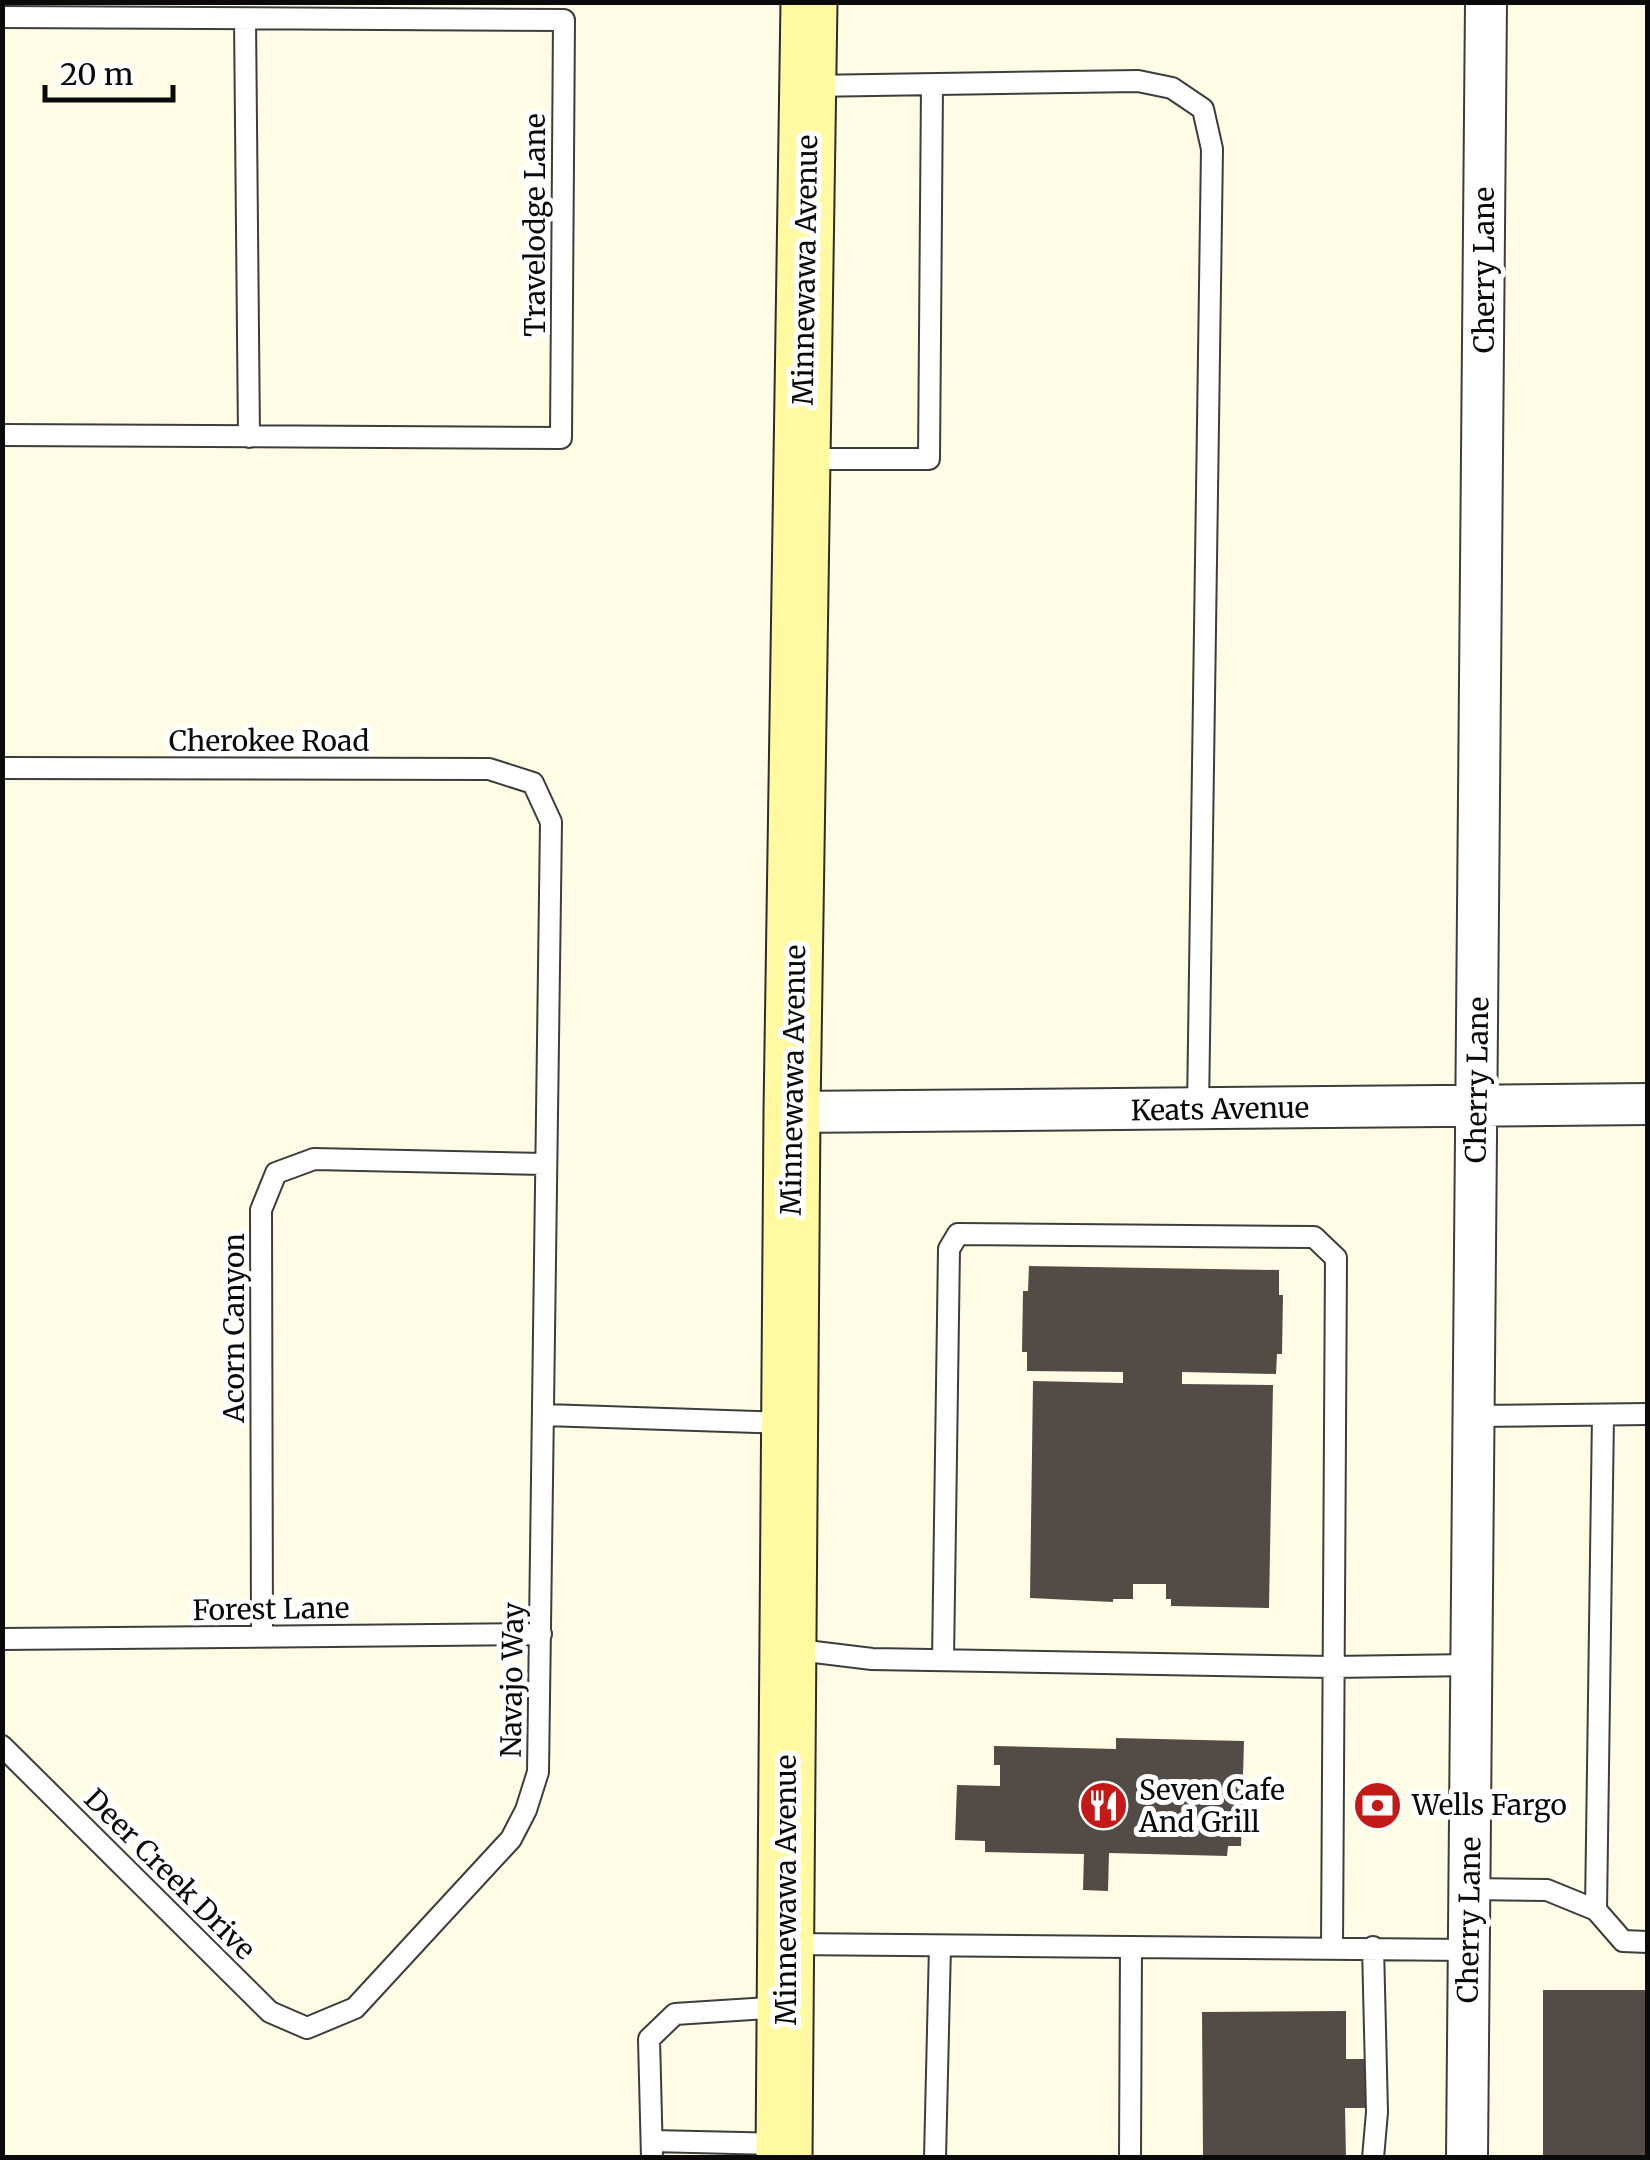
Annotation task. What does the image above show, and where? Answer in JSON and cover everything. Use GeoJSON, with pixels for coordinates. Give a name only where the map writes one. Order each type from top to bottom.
{"type":"FeatureCollection","features":[{"type":"Feature","properties":{"kind":"main road","name":"Minnewawa Avenue"},"geometry":{"type":"LineString","coordinates":[[784,2151],[792,1112],[809,2]]}},
{"type":"Feature","properties":{"kind":"street","name":"Cherry Lane"},"geometry":{"type":"LineString","coordinates":[[1467,2158],[1486,2]]}},
{"type":"Feature","properties":{"kind":"street","name":"Keats Avenue"},"geometry":{"type":"LineString","coordinates":[[792,1112],[1648,1104]]}},
{"type":"Feature","properties":{"kind":"lane","name":"Travelodge Lane"},"geometry":{"type":"LineString","coordinates":[[2,18],[564,20],[560,438],[2,435]]}},
{"type":"Feature","properties":{"kind":"lane"},"geometry":{"type":"LineString","coordinates":[[245,18],[250,437]]}},
{"type":"Feature","properties":{"kind":"lane"},"geometry":{"type":"LineString","coordinates":[[807,86],[1138,81],[1172,88],[1202,109],[1212,149],[1198,1109]]}},
{"type":"Feature","properties":{"kind":"lane"},"geometry":{"type":"LineString","coordinates":[[803,459],[929,459],[932,85]]}},
{"type":"Feature","properties":{"kind":"lane","name":"Cherokee Road"},"geometry":{"type":"LineString","coordinates":[[2,768],[489,769],[532,783]]}},
{"type":"Feature","properties":{"kind":"lane","name":"Navajo Way"},"geometry":{"type":"LineString","coordinates":[[307,2028],[355,2008],[511,1839],[526,1810],[538,1772],[551,822],[532,783]]}},
{"type":"Feature","properties":{"kind":"lane","name":"Acorn Canyon"},"geometry":{"type":"LineString","coordinates":[[262,1636],[262,1210],[276,1173],[314,1158],[544,1164]]}},
{"type":"Feature","properties":{"kind":"lane"},"geometry":{"type":"LineString","coordinates":[[943,1660],[949,1249],[958,1234],[1314,1237],[1336,1258],[1332,1949]]}},
{"type":"Feature","properties":{"kind":"lane"},"geometry":{"type":"LineString","coordinates":[[1474,1416],[1648,1414]]}},
{"type":"Feature","properties":{"kind":"lane"},"geometry":{"type":"LineString","coordinates":[[544,1415],[790,1422]]}},
{"type":"Feature","properties":{"kind":"lane"},"geometry":{"type":"LineString","coordinates":[[1596,1910],[1603,1415]]}},
{"type":"Feature","properties":{"kind":"lane","name":"Forest Lane"},"geometry":{"type":"LineString","coordinates":[[2,1639],[540,1634]]}},
{"type":"Feature","properties":{"kind":"lane"},"geometry":{"type":"LineString","coordinates":[[788,1648],[872,1659],[1332,1668],[1472,1664]]}},
{"type":"Feature","properties":{"kind":"lane","name":"Deer Creek Drive"},"geometry":{"type":"LineString","coordinates":[[2,1746],[270,2012],[307,2028]]}},
{"type":"Feature","properties":{"kind":"lane"},"geometry":{"type":"LineString","coordinates":[[1469,1889],[1547,1890],[1596,1910],[1623,1941],[1648,1942]]}},
{"type":"Feature","properties":{"kind":"lane"},"geometry":{"type":"LineString","coordinates":[[786,1944],[1468,1950]]}},
{"type":"Feature","properties":{"kind":"lane"},"geometry":{"type":"LineString","coordinates":[[936,2158],[940,1946]]}},
{"type":"Feature","properties":{"kind":"lane"},"geometry":{"type":"LineString","coordinates":[[1130,2158],[1131,1947]]}},
{"type":"Feature","properties":{"kind":"lane"},"geometry":{"type":"LineString","coordinates":[[1373,1947],[1377,2112],[1373,2158]]}},
{"type":"Feature","properties":{"kind":"lane"},"geometry":{"type":"LineString","coordinates":[[784,2151],[652,2149],[649,2039],[675,2014],[786,2007]]}},
{"type":"Feature","properties":{"kind":"building"},"geometry":{"type":"Polygon","coordinates":[[[1029,1266],[1279,1270],[1279,1295],[1283,1295],[1282,1354],[1277,1354],[1276,1374],[1182,1372],[1182,1384],[1273,1385],[1269,1608],[1171,1606],[1171,1599],[1166,1599],[1166,1584],[1133,1584],[1133,1599],[1113,1602],[1030,1598],[1033,1381],[1123,1383],[1123,1372],[1027,1371],[1027,1352],[1022,1352],[1023,1291],[1028,1291],[1029,1266]]]}},
{"type":"Feature","properties":{"kind":"building"},"geometry":{"type":"Polygon","coordinates":[[[1116,1738],[1244,1741],[1241,1846],[1228,1846],[1227,1856],[1109,1853],[1108,1891],[1083,1890],[1084,1854],[985,1852],[985,1841],[955,1840],[957,1785],[1000,1786],[1000,1765],[994,1765],[994,1746],[1116,1749],[1116,1738]]]}},
{"type":"Feature","properties":{"kind":"building"},"geometry":{"type":"Polygon","coordinates":[[[1543,1990],[1648,1990],[1648,2158],[1543,2158],[1543,1990]]]}},
{"type":"Feature","properties":{"kind":"building"},"geometry":{"type":"Polygon","coordinates":[[[1346,2011],[1346,2059],[1368,2059],[1368,2108],[1345,2108],[1346,2158],[1203,2158],[1202,2012],[1346,2011]]]}},
{"type":"Feature","properties":{"kind":"place","name":"Wells Fargo"},"geometry":{"type":"Point","coordinates":[1377,1805]}},
{"type":"Feature","properties":{"kind":"place","name":"Seven Cafe And Grill"},"geometry":{"type":"Point","coordinates":[1104,1806]}}]}
